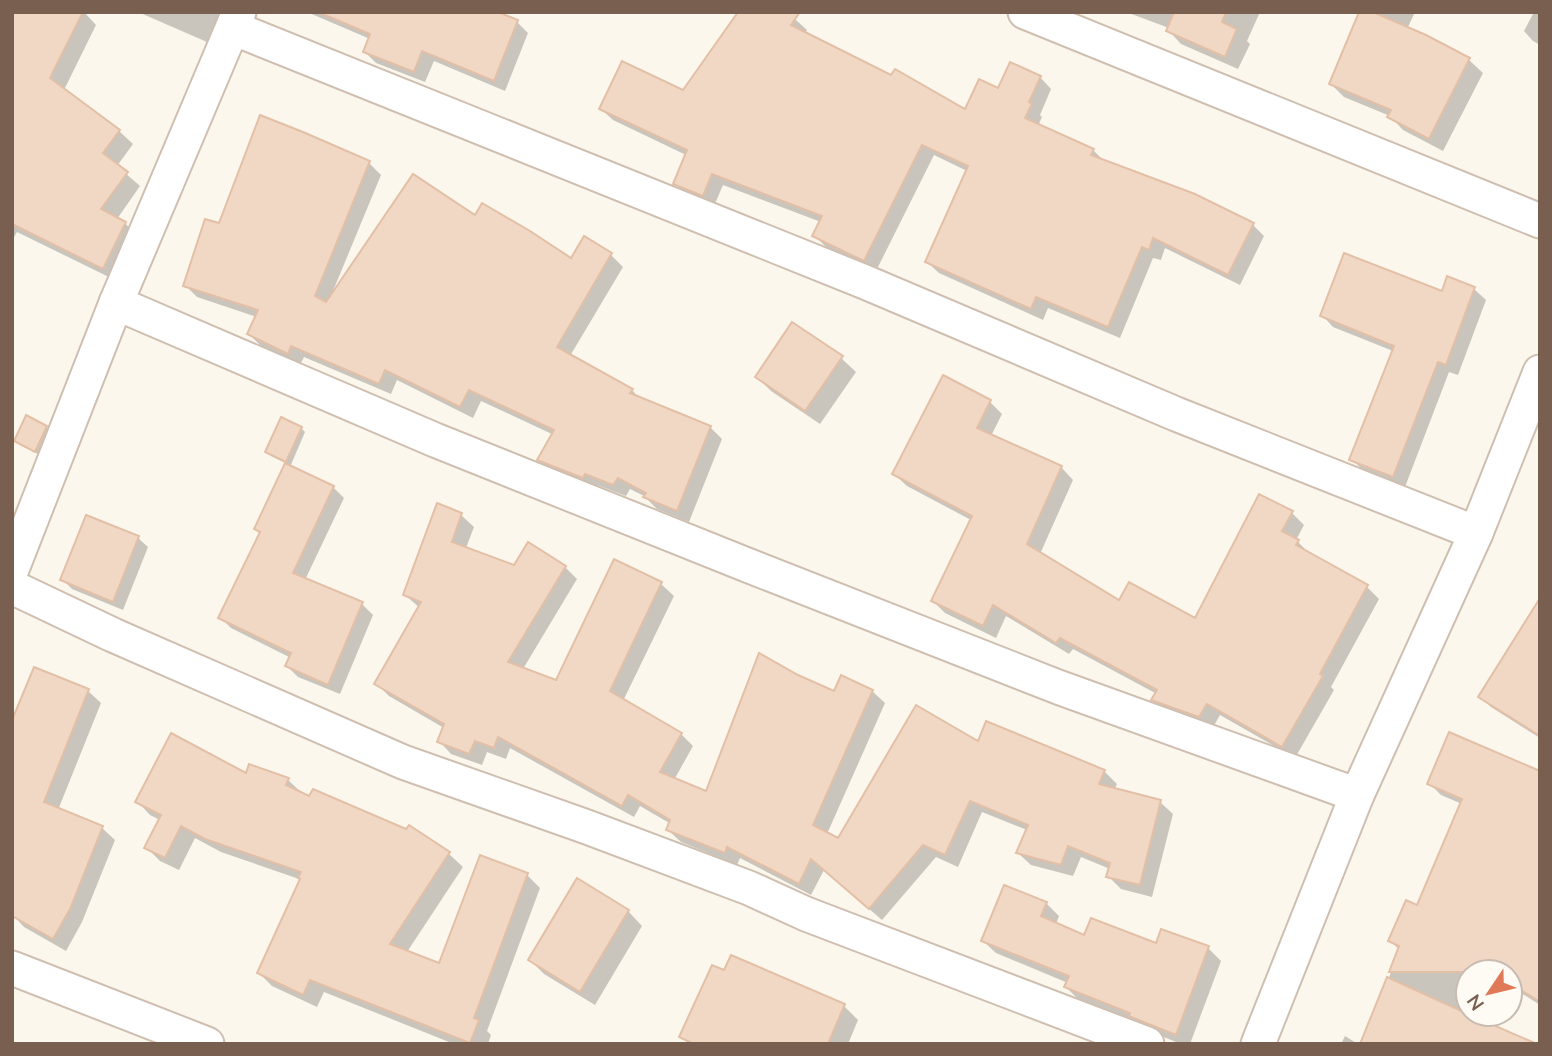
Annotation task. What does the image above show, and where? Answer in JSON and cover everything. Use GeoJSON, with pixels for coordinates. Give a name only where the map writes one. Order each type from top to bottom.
{"type":"FeatureCollection","features":[{"type":"Feature","properties":{"kind":"street"},"geometry":{"type":"LineString","coordinates":[[1025,12],[1540,221]]}},
{"type":"Feature","properties":{"kind":"street"},"geometry":{"type":"LineString","coordinates":[[12,569],[116,303],[236,20],[1176,414],[1476,533]]}},
{"type":"Feature","properties":{"kind":"street"},"geometry":{"type":"LineString","coordinates":[[116,303],[435,440],[721,554],[1058,687],[1357,795]]}},
{"type":"Feature","properties":{"kind":"street"},"geometry":{"type":"LineString","coordinates":[[1258,1044],[1357,795],[1476,533],[1540,372]]}},
{"type":"Feature","properties":{"kind":"street"},"geometry":{"type":"LineString","coordinates":[[12,587],[113,635],[403,762],[587,827],[1147,1044]]}},
{"type":"Feature","properties":{"kind":"street"},"geometry":{"type":"LineString","coordinates":[[12,968],[207,1044]]}},
{"type":"Feature","properties":{"kind":"building"},"geometry":{"type":"Polygon","coordinates":[[[12,12],[83,12],[50,78],[120,130],[103,153],[128,172],[101,209],[126,222],[103,269],[12,224],[12,12]]]}},
{"type":"Feature","properties":{"kind":"building"},"geometry":{"type":"Polygon","coordinates":[[[318,12],[498,12],[518,20],[494,81],[422,51],[414,72],[363,52],[370,34],[318,12]]]}},
{"type":"Feature","properties":{"kind":"building"},"geometry":{"type":"Polygon","coordinates":[[[738,12],[800,12],[791,25],[891,75],[895,69],[965,109],[979,79],[998,88],[1010,62],[1041,76],[1025,118],[1094,149],[1091,155],[1195,194],[1254,223],[1228,275],[1153,238],[1149,250],[1142,247],[1108,327],[1036,297],[1031,309],[925,262],[968,166],[922,145],[864,261],[812,236],[822,216],[712,174],[703,196],[673,184],[687,150],[599,109],[622,61],[683,90],[738,12]]]}},
{"type":"Feature","properties":{"kind":"building"},"geometry":{"type":"Polygon","coordinates":[[[1174,12],[1226,12],[1222,22],[1237,29],[1225,57],[1166,31],[1174,12]]]}},
{"type":"Feature","properties":{"kind":"building"},"geometry":{"type":"Polygon","coordinates":[[[1359,12],[1373,12],[1470,58],[1429,139],[1387,117],[1391,110],[1329,84],[1359,12]]]}},
{"type":"Feature","properties":{"kind":"building"},"geometry":{"type":"Polygon","coordinates":[[[260,115],[370,161],[315,296],[326,302],[413,174],[475,215],[482,203],[571,258],[584,236],[612,253],[557,347],[633,389],[630,393],[711,426],[677,511],[643,497],[646,493],[618,478],[613,485],[585,474],[583,478],[537,460],[554,430],[469,390],[460,407],[385,370],[379,384],[291,346],[288,354],[247,334],[258,310],[183,286],[205,219],[219,223],[260,115]]]}},
{"type":"Feature","properties":{"kind":"building"},"geometry":{"type":"Polygon","coordinates":[[[1344,253],[1442,291],[1447,276],[1475,287],[1446,365],[1438,362],[1393,477],[1349,460],[1394,346],[1320,316],[1344,253]]]}},
{"type":"Feature","properties":{"kind":"building"},"geometry":{"type":"Polygon","coordinates":[[[792,322],[843,356],[805,411],[755,377],[792,322]]]}},
{"type":"Feature","properties":{"kind":"building"},"geometry":{"type":"Polygon","coordinates":[[[943,375],[991,400],[977,428],[1062,466],[1027,544],[1119,600],[1129,582],[1195,618],[1259,494],[1293,511],[1282,531],[1299,540],[1296,545],[1368,585],[1320,674],[1323,676],[1282,747],[1207,704],[1199,717],[1151,700],[1157,690],[1060,638],[1056,643],[993,605],[983,626],[931,601],[972,516],[892,474],[943,375]]]}},
{"type":"Feature","properties":{"kind":"building"},"geometry":{"type":"Polygon","coordinates":[[[26,415],[47,426],[35,452],[14,441],[26,415]]]}},
{"type":"Feature","properties":{"kind":"building"},"geometry":{"type":"Polygon","coordinates":[[[281,417],[302,427],[286,462],[265,452],[281,417]]]}},
{"type":"Feature","properties":{"kind":"building"},"geometry":{"type":"Polygon","coordinates":[[[285,463],[334,486],[293,573],[363,602],[328,685],[285,666],[291,653],[218,618],[260,532],[254,529],[285,463]]]}},
{"type":"Feature","properties":{"kind":"building"},"geometry":{"type":"Polygon","coordinates":[[[437,503],[462,513],[452,542],[514,565],[528,542],[566,566],[508,662],[556,680],[614,559],[662,582],[610,691],[682,733],[660,772],[706,791],[759,653],[834,691],[841,675],[873,690],[813,825],[838,838],[916,705],[978,741],[986,721],[1105,770],[1099,784],[1161,800],[1140,885],[1106,877],[1110,863],[1068,846],[1061,865],[1016,853],[1028,825],[970,801],[945,855],[923,845],[869,909],[811,859],[799,884],[727,847],[725,853],[666,830],[670,820],[628,795],[622,806],[498,737],[494,748],[475,741],[469,754],[437,742],[444,724],[374,684],[421,602],[403,595],[437,503]]]}},
{"type":"Feature","properties":{"kind":"building"},"geometry":{"type":"Polygon","coordinates":[[[86,515],[139,536],[113,602],[60,580],[86,515]]]}},
{"type":"Feature","properties":{"kind":"building"},"geometry":{"type":"Polygon","coordinates":[[[1540,598],[1540,736],[1478,697],[1540,598]]]}},
{"type":"Feature","properties":{"kind":"building"},"geometry":{"type":"Polygon","coordinates":[[[34,667],[89,689],[44,802],[103,826],[70,909],[53,939],[12,916],[12,720],[34,667]]]}},
{"type":"Feature","properties":{"kind":"building"},"geometry":{"type":"Polygon","coordinates":[[[1449,732],[1540,771],[1540,1002],[1524,992],[1524,958],[1454,958],[1454,972],[1389,972],[1399,946],[1388,941],[1406,900],[1417,905],[1462,799],[1427,784],[1449,732]]]}},
{"type":"Feature","properties":{"kind":"building"},"geometry":{"type":"Polygon","coordinates":[[[171,733],[246,773],[249,764],[289,778],[286,785],[309,796],[313,789],[406,829],[409,825],[450,852],[390,944],[439,963],[480,855],[528,873],[474,1018],[479,1020],[470,1043],[310,980],[303,995],[257,973],[301,872],[205,839],[181,826],[165,858],[144,848],[161,815],[135,802],[171,733]]]}},
{"type":"Feature","properties":{"kind":"building"},"geometry":{"type":"Polygon","coordinates":[[[577,878],[629,910],[580,992],[528,960],[577,878]]]}},
{"type":"Feature","properties":{"kind":"building"},"geometry":{"type":"Polygon","coordinates":[[[1004,885],[1047,902],[1041,916],[1084,935],[1091,918],[1156,943],[1161,929],[1209,946],[1176,1035],[1129,1016],[1130,1013],[1064,987],[1069,976],[981,941],[1004,885]]]}},
{"type":"Feature","properties":{"kind":"building"},"geometry":{"type":"Polygon","coordinates":[[[731,955],[845,1004],[828,1044],[694,1044],[679,1037],[712,965],[724,970],[731,955]]]}},
{"type":"Feature","properties":{"kind":"building"},"geometry":{"type":"Polygon","coordinates":[[[1387,977],[1454,1008],[1454,1028],[1500,1028],[1537,1044],[1360,1044],[1387,977]]]}}]}
